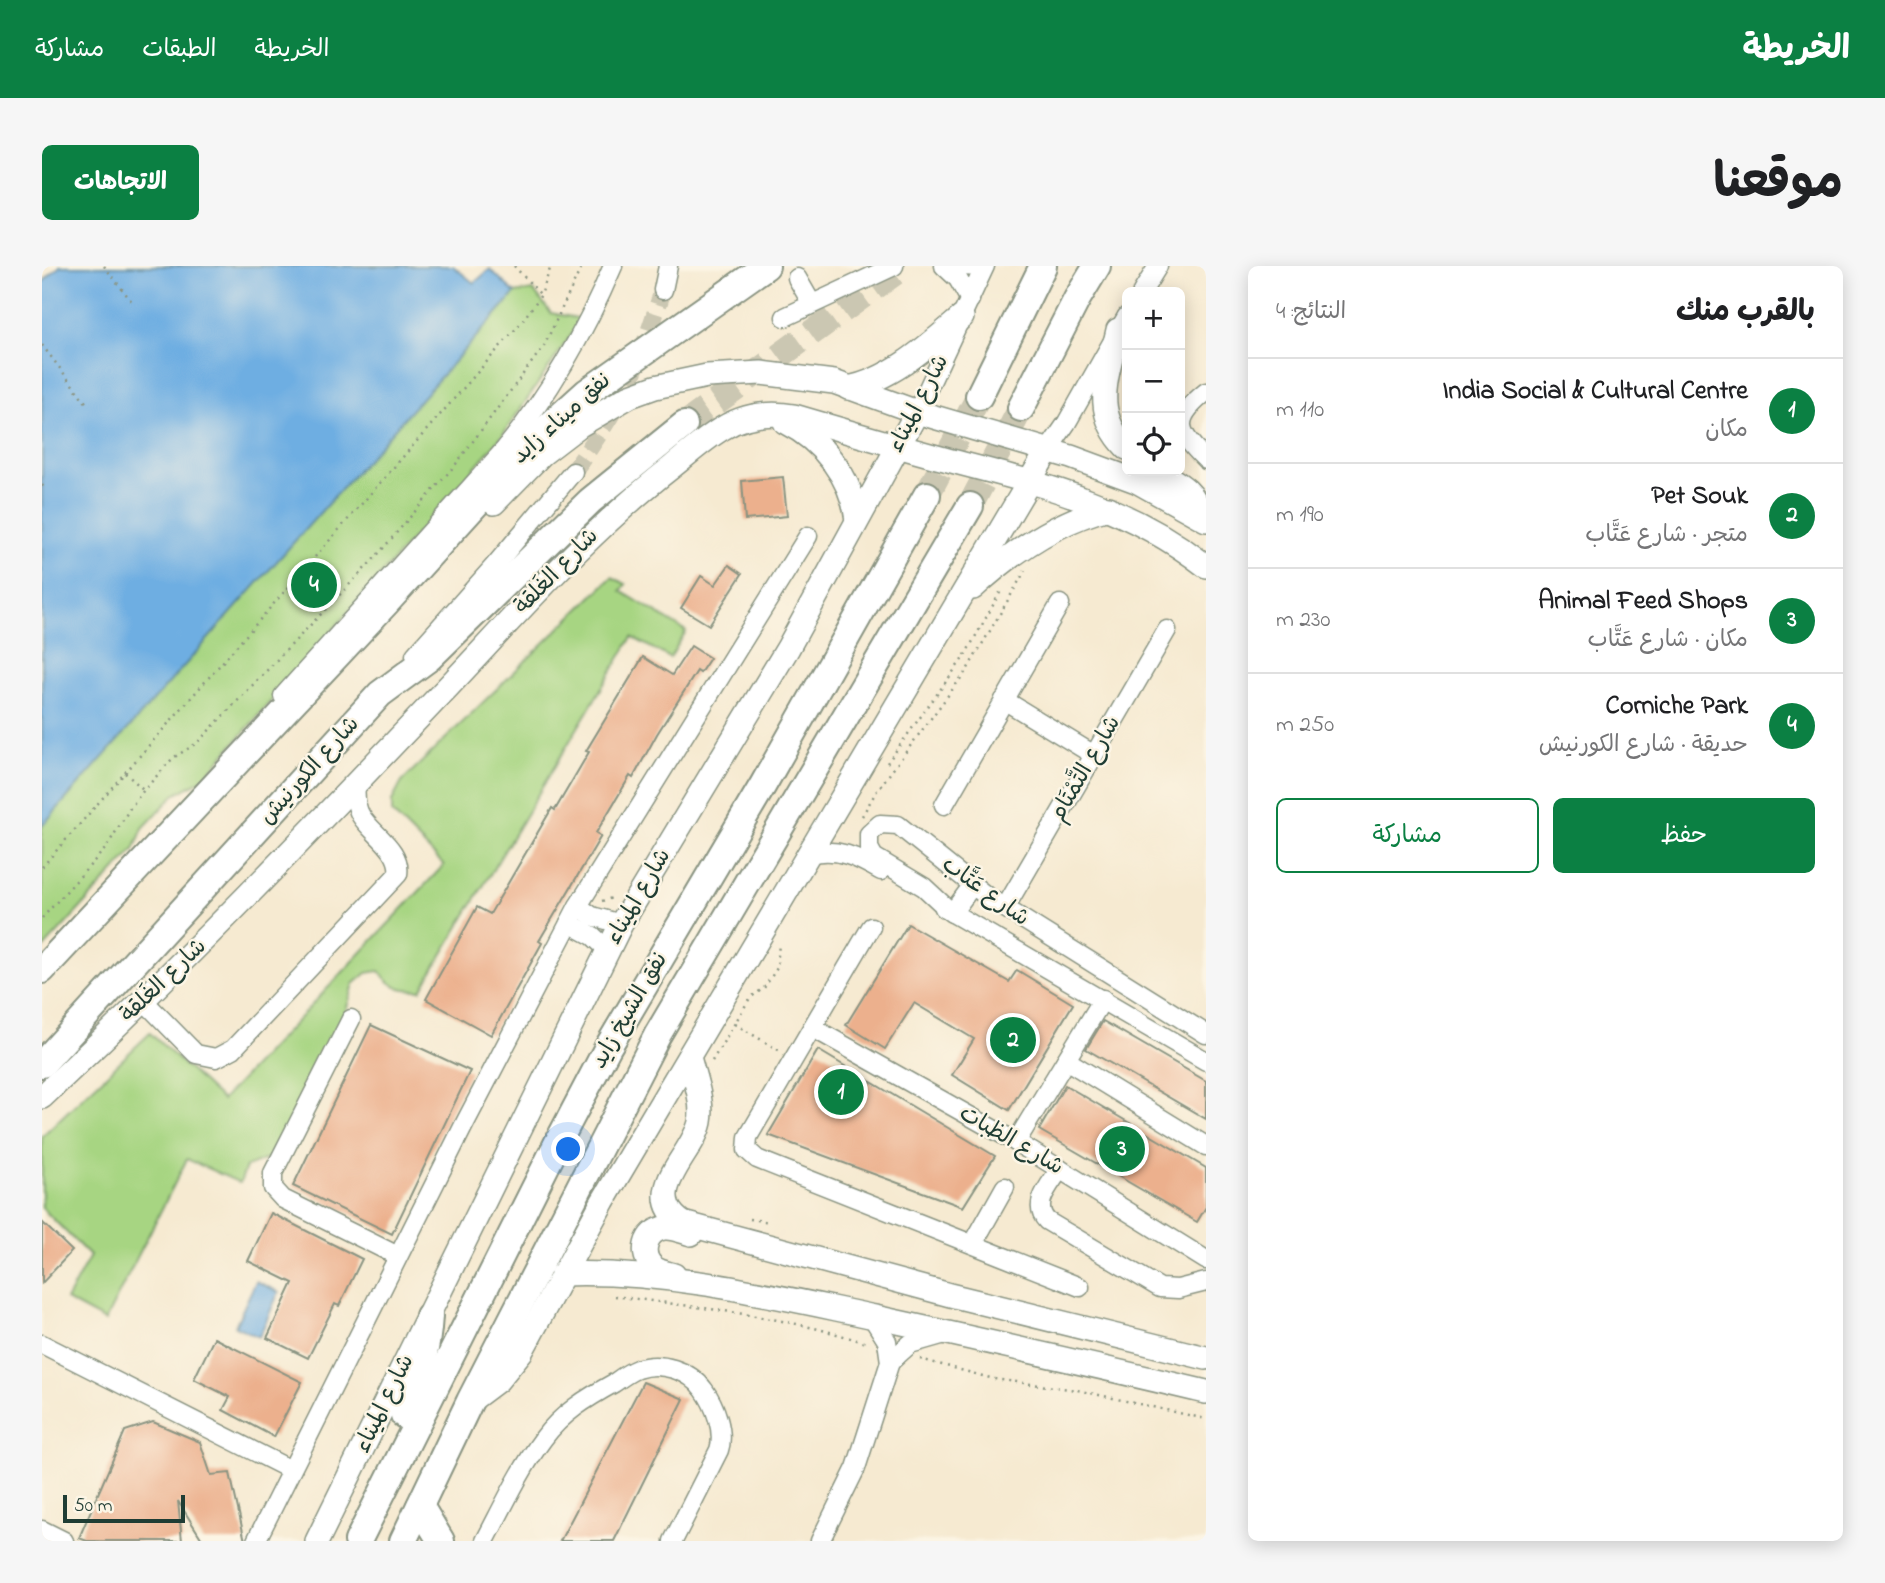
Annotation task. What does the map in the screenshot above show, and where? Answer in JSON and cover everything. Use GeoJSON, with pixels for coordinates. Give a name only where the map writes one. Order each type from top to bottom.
{"type":"FeatureCollection","features":[{"type":"Feature","properties":{"kind":"highway","name":"نفق ميناء زايد"},"geometry":{"type":"LineString","coordinates":[[386,603],[513,462],[558,417],[607,377],[765,266]]}},
{"type":"Feature","properties":{"kind":"highway"},"geometry":{"type":"LineString","coordinates":[[979,396],[1043,266]]}},
{"type":"Feature","properties":{"kind":"highway"},"geometry":{"type":"LineString","coordinates":[[1021,408],[1097,266]]}},
{"type":"Feature","properties":{"kind":"highway"},"geometry":{"type":"LineString","coordinates":[[380,694],[429,658],[590,501],[684,425]]}},
{"type":"Feature","properties":{"kind":"highway","name":"نفق الشيخ زايد"},"geometry":{"type":"LineString","coordinates":[[358,1541],[608,1047],[770,774],[927,495]]}},
{"type":"Feature","properties":{"kind":"highway","name":"نفق الشيخ زايد"},"geometry":{"type":"LineString","coordinates":[[403,1541],[470,1401],[658,1034],[970,506]]}},
{"type":"Feature","properties":{"kind":"highway"},"geometry":{"type":"LineString","coordinates":[[42,970],[386,603]]}},
{"type":"Feature","properties":{"kind":"highway","name":"شارع الكورنيش"},"geometry":{"type":"LineString","coordinates":[[42,1064],[380,694]]}},
{"type":"Feature","properties":{"kind":"highway"},"geometry":{"type":"LineString","coordinates":[[351,1541],[355,1521],[420,1376],[429,1316]]}},
{"type":"Feature","properties":{"kind":"highway"},"geometry":{"type":"LineString","coordinates":[[420,1506],[442,1541]]}},
{"type":"Feature","properties":{"kind":"main road"},"geometry":{"type":"LineString","coordinates":[[848,388],[868,384],[879,378],[925,347],[966,309]]}},
{"type":"Feature","properties":{"kind":"main road"},"geometry":{"type":"LineString","coordinates":[[1122,327],[1106,388],[1104,410],[1112,430],[1122,442]]}},
{"type":"Feature","properties":{"kind":"main road"},"geometry":{"type":"LineString","coordinates":[[386,603],[454,545],[542,454],[580,425],[630,396],[681,381],[733,374],[761,373],[834,382],[906,408],[1048,450],[1136,481],[1203,517]]}},
{"type":"Feature","properties":{"kind":"main road","name":"شارع الميناء"},"geometry":{"type":"LineString","coordinates":[[317,1541],[621,924],[788,648],[857,520],[898,426],[900,414],[906,408]]}},
{"type":"Feature","properties":{"kind":"main road"},"geometry":{"type":"LineString","coordinates":[[762,414],[799,429],[825,454],[848,483],[857,520]]}},
{"type":"Feature","properties":{"kind":"main road","name":"شارع الغَلقة"},"geometry":{"type":"LineString","coordinates":[[42,1097],[144,1001],[602,526],[656,479],[721,429],[762,414],[794,416],[1029,481],[1109,508],[1147,526],[1206,566]]}},
{"type":"Feature","properties":{"kind":"main road"},"geometry":{"type":"LineString","coordinates":[[470,1401],[498,1380],[521,1352],[562,1274],[1048,450]]}},
{"type":"Feature","properties":{"kind":"main road"},"geometry":{"type":"LineString","coordinates":[[1053,488],[1053,472],[1057,465],[1070,457]]}},
{"type":"Feature","properties":{"kind":"main road"},"geometry":{"type":"LineString","coordinates":[[1166,476],[1188,490],[1203,517]]}},
{"type":"Feature","properties":{"kind":"main road"},"geometry":{"type":"LineString","coordinates":[[956,605],[998,566],[1052,529],[1069,520],[1109,508]]}},
{"type":"Feature","properties":{"kind":"main road"},"geometry":{"type":"LineString","coordinates":[[689,1057],[701,1110],[700,1125],[667,1186],[670,1212],[683,1223],[739,1228],[950,1295],[1206,1357]]}},
{"type":"Feature","properties":{"kind":"main road"},"geometry":{"type":"LineString","coordinates":[[710,1285],[655,1269],[646,1255],[648,1239],[655,1231],[666,1228],[717,1241],[739,1228]]}},
{"type":"Feature","properties":{"kind":"main road"},"geometry":{"type":"LineString","coordinates":[[562,1274],[600,1274],[710,1285],[792,1298],[1206,1392]]}},
{"type":"Feature","properties":{"kind":"street"},"geometry":{"type":"LineString","coordinates":[[243,755],[285,693],[505,449],[528,420],[568,359],[613,266]]}},
{"type":"Feature","properties":{"kind":"street"},"geometry":{"type":"LineString","coordinates":[[663,290],[668,266]]}},
{"type":"Feature","properties":{"kind":"street"},"geometry":{"type":"LineString","coordinates":[[785,317],[894,266]]}},
{"type":"Feature","properties":{"kind":"street"},"geometry":{"type":"LineString","coordinates":[[944,266],[958,279],[966,309]]}},
{"type":"Feature","properties":{"kind":"street"},"geometry":{"type":"LineString","coordinates":[[960,266],[985,267]]}},
{"type":"Feature","properties":{"kind":"street"},"geometry":{"type":"LineString","coordinates":[[1145,287],[1158,266]]}},
{"type":"Feature","properties":{"kind":"street","name":"شارع الميناء"},"geometry":{"type":"LineString","coordinates":[[906,408],[966,309],[985,267]]}},
{"type":"Feature","properties":{"kind":"street"},"geometry":{"type":"LineString","coordinates":[[797,278],[812,304]]}},
{"type":"Feature","properties":{"kind":"street"},"geometry":{"type":"LineString","coordinates":[[1048,450],[1066,424],[1122,325]]}},
{"type":"Feature","properties":{"kind":"street"},"geometry":{"type":"LineString","coordinates":[[1206,392],[1190,405],[1184,414],[1182,425],[1188,443],[1206,460]]}},
{"type":"Feature","properties":{"kind":"street","name":"شارع الكورنيش"},"geometry":{"type":"LineString","coordinates":[[380,694],[496,564],[573,472]]}},
{"type":"Feature","properties":{"kind":"street"},"geometry":{"type":"LineString","coordinates":[[256,1541],[398,1256],[578,906],[808,536]]}},
{"type":"Feature","properties":{"kind":"street"},"geometry":{"type":"LineString","coordinates":[[944,805],[1060,604]]}},
{"type":"Feature","properties":{"kind":"street","name":"شارع التَّمْتَام"},"geometry":{"type":"LineString","coordinates":[[1005,908],[1167,630]]}},
{"type":"Feature","properties":{"kind":"street"},"geometry":{"type":"LineString","coordinates":[[1004,700],[1094,755]]}},
{"type":"Feature","properties":{"kind":"street"},"geometry":{"type":"LineString","coordinates":[[144,1001],[196,1054],[216,1058],[233,1049],[398,874],[396,857],[361,817],[356,801],[356,784]]}},
{"type":"Feature","properties":{"kind":"street","name":"شارع عَتَّاب"},"geometry":{"type":"LineString","coordinates":[[952,912],[924,887],[874,857],[869,848],[869,834],[872,830],[886,823],[898,825],[972,886],[1206,1034]]}},
{"type":"Feature","properties":{"kind":"street","name":"شارع عَتَّاب"},"geometry":{"type":"LineString","coordinates":[[809,854],[835,851],[852,855],[1206,1061]]}},
{"type":"Feature","properties":{"kind":"street"},"geometry":{"type":"LineString","coordinates":[[952,912],[972,886]]}},
{"type":"Feature","properties":{"kind":"street"},"geometry":{"type":"LineString","coordinates":[[578,906],[592,916],[621,924]]}},
{"type":"Feature","properties":{"kind":"street"},"geometry":{"type":"LineString","coordinates":[[569,923],[593,936],[608,950]]}},
{"type":"Feature","properties":{"kind":"street"},"geometry":{"type":"LineString","coordinates":[[870,927],[748,1137],[746,1143],[751,1155],[1080,1287]]}},
{"type":"Feature","properties":{"kind":"street"},"geometry":{"type":"LineString","coordinates":[[1016,1142],[1103,999]]}},
{"type":"Feature","properties":{"kind":"street"},"geometry":{"type":"LineString","coordinates":[[351,1019],[273,1173],[273,1188],[283,1199],[398,1256]]}},
{"type":"Feature","properties":{"kind":"street","name":"شارع الظبات"},"geometry":{"type":"LineString","coordinates":[[813,1028],[1203,1251]]}},
{"type":"Feature","properties":{"kind":"street"},"geometry":{"type":"LineString","coordinates":[[1066,1060],[1206,1146]]}},
{"type":"Feature","properties":{"kind":"street"},"geometry":{"type":"LineString","coordinates":[[1060,1169],[1040,1203],[1041,1213],[1047,1221],[1160,1288],[1178,1290],[1206,1282]]}},
{"type":"Feature","properties":{"kind":"street"},"geometry":{"type":"LineString","coordinates":[[973,1244],[1004,1186]]}},
{"type":"Feature","properties":{"kind":"street"},"geometry":{"type":"LineString","coordinates":[[820,1541],[856,1468],[890,1362],[887,1341],[873,1317]]}},
{"type":"Feature","properties":{"kind":"street"},"geometry":{"type":"LineString","coordinates":[[890,1362],[910,1344],[921,1339],[953,1333]]}},
{"type":"Feature","properties":{"kind":"street"},"geometry":{"type":"LineString","coordinates":[[42,1344],[291,1470]]}},
{"type":"Feature","properties":{"kind":"street"},"geometry":{"type":"LineString","coordinates":[[485,1541],[534,1451],[553,1426],[587,1398],[637,1370],[654,1366],[672,1368],[689,1376],[702,1388],[712,1403],[721,1438],[719,1450],[673,1541]]}},
{"type":"Feature","properties":{"kind":"street"},"geometry":{"type":"LineString","coordinates":[[42,1530],[64,1541]]}},
{"type":"Feature","properties":{"kind":"path"},"geometry":{"type":"LineString","coordinates":[[104,266],[133,303]]}},
{"type":"Feature","properties":{"kind":"path"},"geometry":{"type":"LineString","coordinates":[[514,266],[541,295]]}},
{"type":"Feature","properties":{"kind":"path"},"geometry":{"type":"LineString","coordinates":[[42,867],[520,324],[541,295],[551,266]]}},
{"type":"Feature","properties":{"kind":"path"},"geometry":{"type":"LineString","coordinates":[[42,918],[106,848],[130,808],[173,758],[197,743],[373,560],[456,464],[544,346],[582,266]]}},
{"type":"Feature","properties":{"kind":"path"},"geometry":{"type":"LineString","coordinates":[[42,345],[88,405]]}},
{"type":"Feature","properties":{"kind":"path"},"geometry":{"type":"LineString","coordinates":[[42,485],[45,489]]}},
{"type":"Feature","properties":{"kind":"path"},"geometry":{"type":"LineString","coordinates":[[860,819],[967,670],[1026,571]]}},
{"type":"Feature","properties":{"kind":"path"},"geometry":{"type":"LineString","coordinates":[[885,766],[964,657],[1001,591]]}},
{"type":"Feature","properties":{"kind":"path"},"geometry":{"type":"LineString","coordinates":[[125,772],[144,790]]}},
{"type":"Feature","properties":{"kind":"path"},"geometry":{"type":"LineString","coordinates":[[866,808],[867,798]]}},
{"type":"Feature","properties":{"kind":"path"},"geometry":{"type":"LineString","coordinates":[[697,1093],[704,1090],[704,1075],[750,998],[764,988],[776,968],[778,936]]}},
{"type":"Feature","properties":{"kind":"path"},"geometry":{"type":"LineString","coordinates":[[735,1024],[794,1060]]}},
{"type":"Feature","properties":{"kind":"path"},"geometry":{"type":"LineString","coordinates":[[739,1228],[770,1223]]}},
{"type":"Feature","properties":{"kind":"path"},"geometry":{"type":"LineString","coordinates":[[610,1295],[745,1314],[872,1345]]}},
{"type":"Feature","properties":{"kind":"path"},"geometry":{"type":"LineString","coordinates":[[920,1359],[981,1377],[1077,1390],[1206,1419]]}},
{"type":"Feature","properties":{"kind":"green space"},"geometry":{"type":"Polygon","coordinates":[[[533,290],[551,313],[582,319],[502,436],[203,779],[174,795],[143,828],[134,850],[42,950],[42,826],[515,293],[533,290]]]}},
{"type":"Feature","properties":{"kind":"green space"},"geometry":{"type":"Polygon","coordinates":[[[612,577],[626,584],[621,591],[686,631],[670,658],[632,637],[421,990],[397,987],[379,971],[367,973],[354,984],[345,1014],[277,1155],[246,1167],[240,1183],[187,1159],[105,1321],[66,1300],[90,1256],[42,1208],[42,1136],[150,1033],[222,1100],[444,865],[392,813],[392,801],[403,780],[612,577]]]}},
{"type":"Feature","properties":{"kind":"water"},"geometry":{"type":"Polygon","coordinates":[[[60,266],[453,266],[474,283],[490,269],[515,293],[42,826],[42,283],[60,266]]]}},
{"type":"Feature","properties":{"kind":"water"},"geometry":{"type":"Polygon","coordinates":[[[256,1281],[279,1292],[259,1337],[235,1326],[256,1281]]]}},
{"type":"Feature","properties":{"kind":"building"},"geometry":{"type":"Polygon","coordinates":[[[783,477],[787,516],[745,520],[742,481],[783,477]]]}},
{"type":"Feature","properties":{"kind":"building"},"geometry":{"type":"Polygon","coordinates":[[[729,565],[742,574],[709,625],[681,608],[701,576],[715,585],[729,565]]]}},
{"type":"Feature","properties":{"kind":"building"},"geometry":{"type":"Polygon","coordinates":[[[691,646],[710,658],[700,673],[697,671],[633,778],[630,776],[596,833],[601,836],[539,941],[542,943],[491,1035],[426,999],[477,907],[490,914],[552,808],[555,810],[589,752],[586,751],[643,657],[672,675],[691,646]]]}},
{"type":"Feature","properties":{"kind":"building"},"geometry":{"type":"Polygon","coordinates":[[[908,924],[1009,982],[1017,970],[1073,1004],[1009,1110],[952,1075],[974,1039],[914,1003],[885,1049],[846,1025],[908,924]]]}},
{"type":"Feature","properties":{"kind":"building"},"geometry":{"type":"Polygon","coordinates":[[[1103,1021],[1206,1081],[1206,1119],[1086,1049],[1103,1021]]]}},
{"type":"Feature","properties":{"kind":"building"},"geometry":{"type":"Polygon","coordinates":[[[371,1025],[470,1071],[392,1234],[293,1186],[371,1025]]]}},
{"type":"Feature","properties":{"kind":"building"},"geometry":{"type":"Polygon","coordinates":[[[818,1050],[995,1156],[963,1207],[768,1135],[818,1050]]]}},
{"type":"Feature","properties":{"kind":"building"},"geometry":{"type":"Polygon","coordinates":[[[1065,1085],[1206,1168],[1206,1207],[1197,1222],[1039,1130],[1065,1085]]]}},
{"type":"Feature","properties":{"kind":"building"},"geometry":{"type":"Polygon","coordinates":[[[271,1213],[362,1259],[339,1306],[335,1304],[308,1358],[267,1338],[293,1283],[248,1261],[271,1213]]]}},
{"type":"Feature","properties":{"kind":"building"},"geometry":{"type":"Polygon","coordinates":[[[42,1222],[72,1251],[42,1283],[42,1222]]]}},
{"type":"Feature","properties":{"kind":"building"},"geometry":{"type":"Polygon","coordinates":[[[214,1338],[302,1382],[274,1437],[223,1410],[230,1397],[194,1379],[214,1338]]]}},
{"type":"Feature","properties":{"kind":"building"},"geometry":{"type":"Polygon","coordinates":[[[643,1382],[684,1399],[614,1541],[560,1541],[643,1382]]]}},
{"type":"Feature","properties":{"kind":"building"},"geometry":{"type":"Polygon","coordinates":[[[153,1422],[200,1442],[211,1475],[230,1473],[245,1541],[203,1541],[178,1501],[182,1541],[87,1541],[79,1538],[125,1431],[153,1422]]]}},
{"type":"Feature","properties":{"kind":"tunnel"},"geometry":{"type":"LineString","coordinates":[[684,425],[904,266]]}},
{"type":"Feature","properties":{"kind":"tunnel"},"geometry":{"type":"LineString","coordinates":[[573,472],[626,388],[642,352],[663,290]]}},
{"type":"Feature","properties":{"kind":"tunnel"},"geometry":{"type":"LineString","coordinates":[[927,495],[979,396]]}},
{"type":"Feature","properties":{"kind":"tunnel"},"geometry":{"type":"LineString","coordinates":[[970,506],[1021,408]]}},
{"type":"Feature","properties":{"kind":"place","name":"Corniche Park"},"geometry":{"type":"Point","coordinates":[314,585]}},
{"type":"Feature","properties":{"kind":"place","name":"Pet Souk"},"geometry":{"type":"Point","coordinates":[1013,1040]}},
{"type":"Feature","properties":{"kind":"place","name":"India Social & Cultural Centre"},"geometry":{"type":"Point","coordinates":[841,1092]}},
{"type":"Feature","properties":{"kind":"place","name":"Animal Feed Shops"},"geometry":{"type":"Point","coordinates":[1122,1149]}}]}
